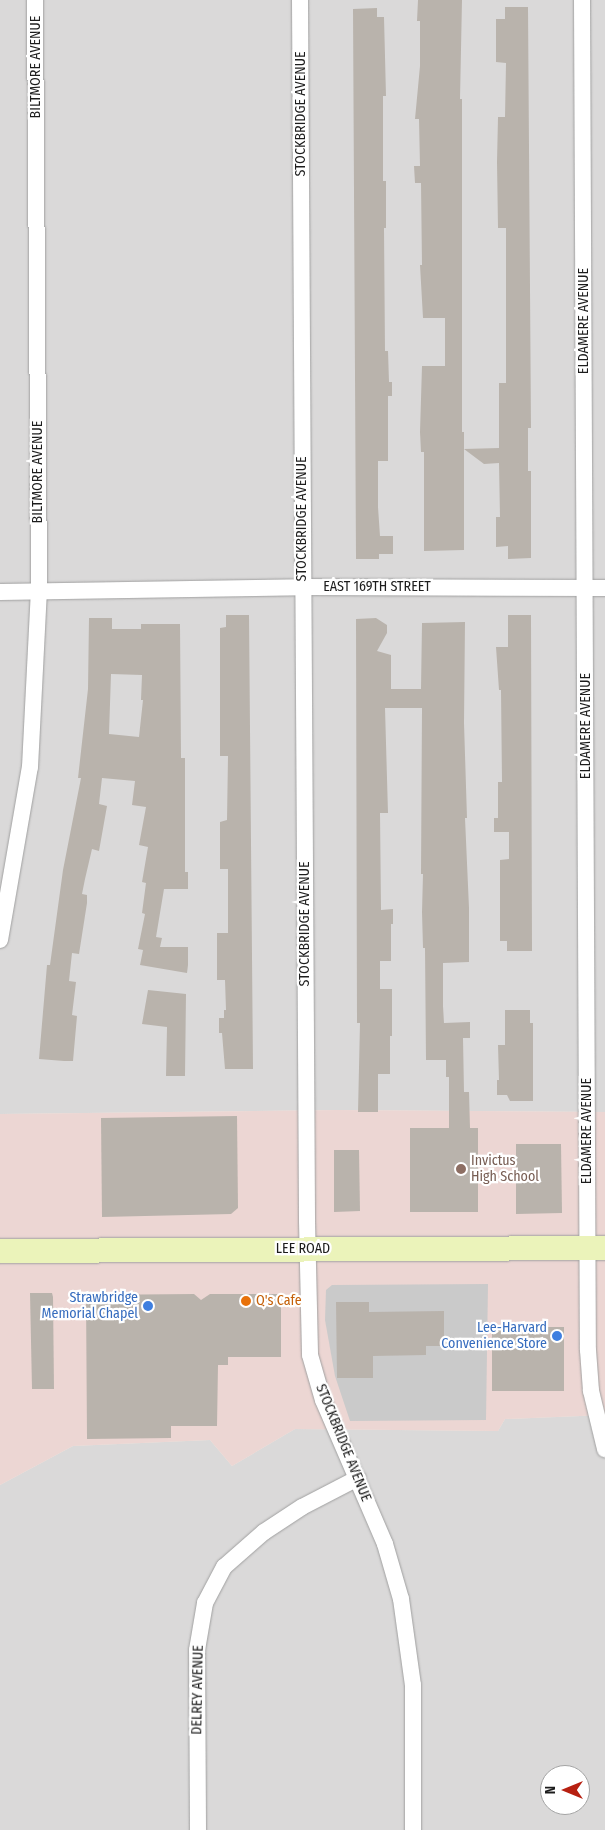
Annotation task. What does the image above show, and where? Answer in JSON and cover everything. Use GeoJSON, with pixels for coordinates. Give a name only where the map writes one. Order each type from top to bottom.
{"type":"FeatureCollection","features":[{"type":"Feature","properties":{"kind":"main road","name":"LEE ROAD"},"geometry":{"type":"LineString","coordinates":[[0,1251],[596,1248]]}},
{"type":"Feature","properties":{"kind":"street","name":"BILTMORE AVENUE"},"geometry":{"type":"LineString","coordinates":[[0,940],[30,767],[39,592],[35,0]]}},
{"type":"Feature","properties":{"kind":"street","name":"STOCKBRIDGE AVENUE"},"geometry":{"type":"LineString","coordinates":[[300,0],[307,1249],[310,1354],[323,1400],[385,1544],[401,1598],[412,1685],[413,1830]]}},
{"type":"Feature","properties":{"kind":"street","name":"ELDAMERE AVENUE"},"geometry":{"type":"LineString","coordinates":[[582,0],[586,588],[596,1248],[591,1391],[605,1449]]}},
{"type":"Feature","properties":{"kind":"street","name":"EAST 169TH STREET"},"geometry":{"type":"LineString","coordinates":[[0,592],[303,587],[605,588]]}},
{"type":"Feature","properties":{"kind":"street","name":"DELREY AVENUE"},"geometry":{"type":"LineString","coordinates":[[198,1830],[197,1650],[205,1603],[224,1567],[264,1532],[302,1507],[358,1478]]}},
{"type":"Feature","properties":{"kind":"shaded area"},"geometry":{"type":"Polygon","coordinates":[[[0,0],[605,0],[605,1112],[337,1110],[0,1114],[0,0]]]}},
{"type":"Feature","properties":{"kind":"shaded area"},"geometry":{"type":"Polygon","coordinates":[[[337,1110],[605,1112],[605,1415],[505,1419],[498,1431],[295,1429],[232,1466],[210,1440],[73,1446],[0,1485],[0,1114],[337,1110]]]}},
{"type":"Feature","properties":{"kind":"shaded area"},"geometry":{"type":"Polygon","coordinates":[[[488,1284],[486,1420],[350,1421],[335,1376],[325,1320],[326,1290],[332,1285],[488,1284]]]}},
{"type":"Feature","properties":{"kind":"shaded area"},"geometry":{"type":"Polygon","coordinates":[[[605,1415],[605,1830],[0,1830],[0,1485],[73,1446],[210,1440],[232,1466],[295,1429],[498,1431],[505,1419],[605,1415]]]}},
{"type":"Feature","properties":{"kind":"building"},"geometry":{"type":"Polygon","coordinates":[[[418,0],[462,0],[460,99],[462,99],[464,550],[424,551],[424,452],[421,452],[420,432],[422,366],[445,366],[445,318],[423,318],[420,265],[422,265],[421,183],[415,183],[414,166],[420,166],[419,119],[415,119],[420,66],[420,21],[417,21],[418,0]]]}},
{"type":"Feature","properties":{"kind":"building"},"geometry":{"type":"Polygon","coordinates":[[[505,7],[528,7],[531,428],[528,428],[528,471],[531,471],[531,558],[508,559],[508,546],[496,547],[496,517],[500,517],[499,463],[484,464],[464,449],[499,448],[499,383],[506,383],[506,228],[498,228],[497,162],[498,117],[505,117],[506,63],[496,62],[496,19],[505,19],[505,7]]]}},
{"type":"Feature","properties":{"kind":"building"},"geometry":{"type":"Polygon","coordinates":[[[377,8],[377,17],[384,17],[386,96],[383,96],[383,181],[386,181],[386,228],[384,228],[385,351],[388,351],[389,382],[392,382],[392,396],[388,396],[388,461],[378,461],[378,507],[380,536],[393,536],[393,554],[379,554],[379,559],[356,559],[353,9],[377,8]]]}},
{"type":"Feature","properties":{"kind":"building"},"geometry":{"type":"Polygon","coordinates":[[[226,615],[249,615],[253,1069],[225,1069],[222,1033],[219,1033],[219,1018],[224,1018],[224,1010],[226,1010],[225,980],[217,980],[217,933],[228,933],[228,869],[220,869],[220,822],[227,820],[228,756],[220,756],[220,628],[226,627],[226,615]]]}},
{"type":"Feature","properties":{"kind":"building"},"geometry":{"type":"Polygon","coordinates":[[[508,615],[531,615],[532,951],[507,951],[507,941],[500,941],[500,860],[509,859],[509,832],[494,832],[494,818],[498,818],[498,782],[502,782],[501,690],[499,690],[496,647],[508,647],[508,615]]]}},
{"type":"Feature","properties":{"kind":"building"},"geometry":{"type":"Polygon","coordinates":[[[89,618],[112,618],[112,629],[141,629],[141,624],[180,624],[181,758],[185,758],[185,872],[188,872],[188,889],[164,889],[156,937],[162,938],[160,947],[188,947],[187,973],[140,965],[143,950],[138,949],[145,914],[142,913],[146,883],[142,882],[148,847],[139,845],[146,807],[132,805],[135,781],[102,778],[99,804],[107,806],[99,851],[92,849],[85,879],[82,894],[87,895],[87,903],[79,954],[72,953],[69,981],[76,982],[72,1015],[77,1016],[73,1061],[39,1059],[47,965],[50,965],[63,870],[81,778],[78,778],[88,689],[89,618]],[[111,674],[109,734],[139,737],[143,700],[141,700],[142,675],[111,674]]]}},
{"type":"Feature","properties":{"kind":"building"},"geometry":{"type":"Polygon","coordinates":[[[376,618],[387,625],[387,633],[377,651],[391,655],[391,689],[421,689],[422,623],[465,622],[464,723],[467,818],[465,818],[469,962],[443,963],[443,1006],[444,1023],[470,1022],[470,1038],[463,1038],[464,1092],[469,1092],[470,1128],[478,1128],[478,1212],[410,1212],[410,1128],[449,1128],[449,1077],[446,1077],[446,1060],[426,1060],[425,948],[423,948],[422,912],[423,874],[421,874],[422,708],[385,708],[388,813],[380,813],[381,910],[393,909],[393,924],[391,924],[391,961],[380,961],[380,989],[392,989],[390,1074],[378,1074],[378,1112],[358,1112],[360,1023],[357,1023],[356,619],[376,618]]]}},
{"type":"Feature","properties":{"kind":"building"},"geometry":{"type":"Polygon","coordinates":[[[148,990],[186,994],[185,1076],[166,1076],[167,1027],[142,1024],[148,990]]]}},
{"type":"Feature","properties":{"kind":"building"},"geometry":{"type":"Polygon","coordinates":[[[505,1010],[530,1010],[530,1023],[533,1023],[533,1101],[510,1101],[507,1095],[497,1095],[497,1080],[499,1080],[498,1045],[505,1045],[505,1010]]]}},
{"type":"Feature","properties":{"kind":"building"},"geometry":{"type":"Polygon","coordinates":[[[237,1116],[238,1208],[231,1214],[102,1217],[101,1118],[237,1116]]]}},
{"type":"Feature","properties":{"kind":"building"},"geometry":{"type":"Polygon","coordinates":[[[516,1144],[561,1144],[562,1213],[516,1214],[516,1144]]]}},
{"type":"Feature","properties":{"kind":"building"},"geometry":{"type":"Polygon","coordinates":[[[334,1150],[359,1150],[360,1211],[334,1212],[334,1150]]]}},
{"type":"Feature","properties":{"kind":"building"},"geometry":{"type":"Polygon","coordinates":[[[30,1293],[52,1293],[53,1297],[54,1389],[32,1389],[30,1293]]]}},
{"type":"Feature","properties":{"kind":"building"},"geometry":{"type":"Polygon","coordinates":[[[194,1294],[201,1300],[210,1294],[281,1294],[281,1357],[228,1357],[228,1365],[218,1365],[217,1426],[171,1426],[171,1438],[87,1439],[86,1295],[194,1294]]]}},
{"type":"Feature","properties":{"kind":"building"},"geometry":{"type":"Polygon","coordinates":[[[336,1302],[369,1302],[369,1312],[444,1311],[444,1346],[426,1346],[426,1355],[373,1356],[373,1378],[337,1378],[336,1302]]]}},
{"type":"Feature","properties":{"kind":"building"},"geometry":{"type":"Polygon","coordinates":[[[492,1327],[564,1327],[564,1391],[492,1391],[492,1327]]]}},
{"type":"Feature","properties":{"kind":"place","name":"Invictus High School"},"geometry":{"type":"Point","coordinates":[461,1169]}},
{"type":"Feature","properties":{"kind":"place","name":"Q's Cafe"},"geometry":{"type":"Point","coordinates":[246,1301]}},
{"type":"Feature","properties":{"kind":"place","name":"Strawbridge Memorial Chapel"},"geometry":{"type":"Point","coordinates":[148,1306]}},
{"type":"Feature","properties":{"kind":"place","name":"Lee-Harvard Convenience Store"},"geometry":{"type":"Point","coordinates":[557,1336]}}]}
